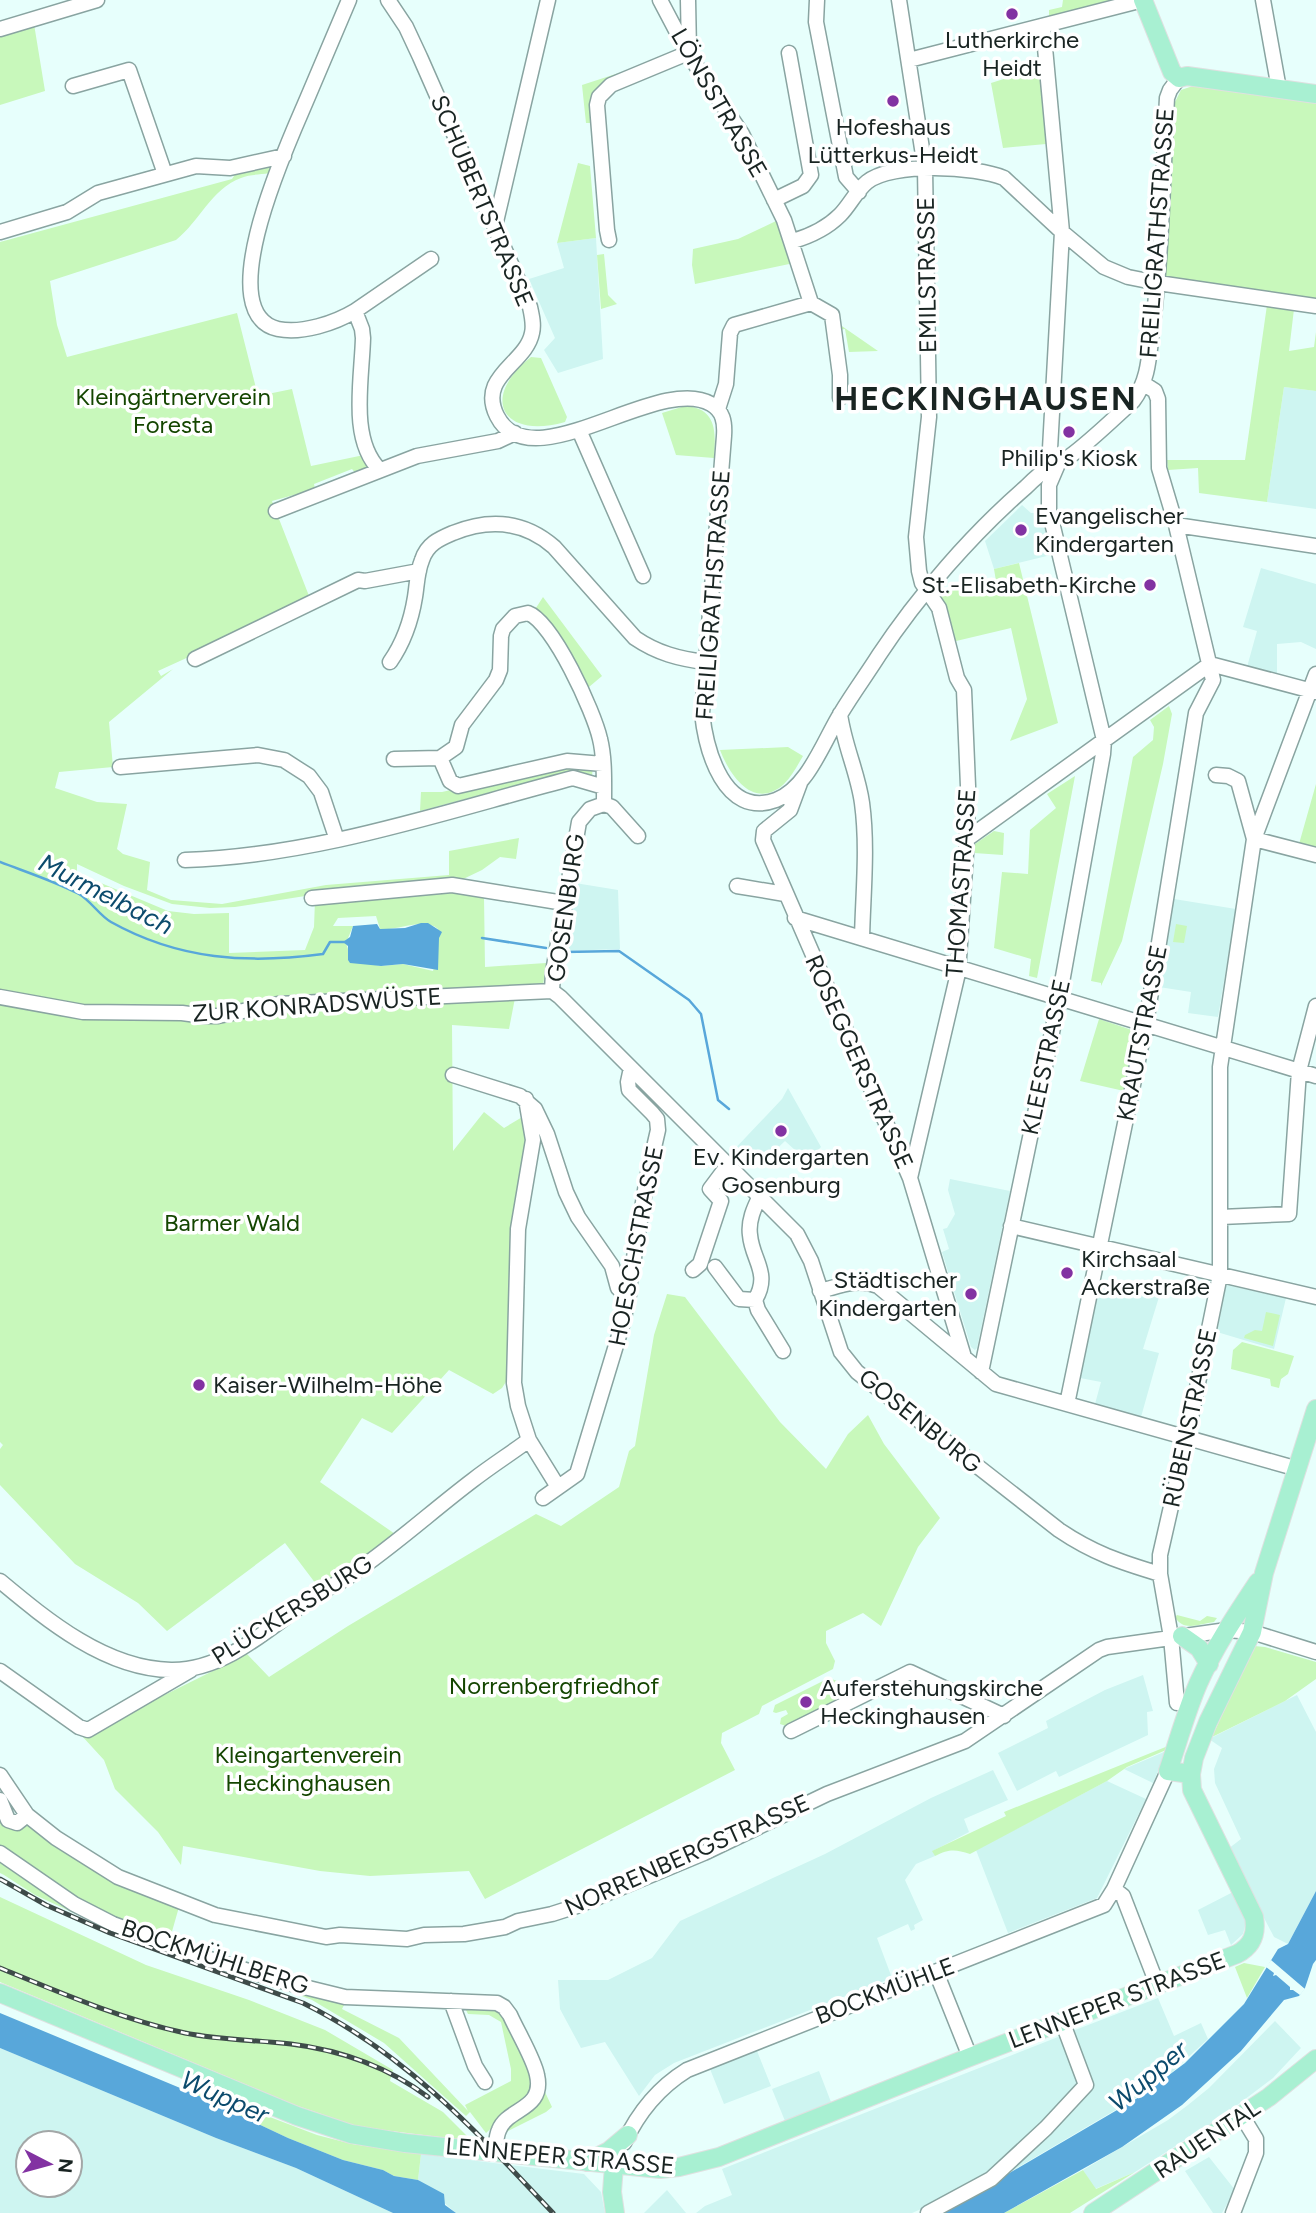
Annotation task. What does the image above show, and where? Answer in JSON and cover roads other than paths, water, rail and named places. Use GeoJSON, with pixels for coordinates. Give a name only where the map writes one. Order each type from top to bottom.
{"type":"FeatureCollection","features":[{"type":"Feature","properties":{"kind":"main road"},"geometry":{"type":"LineString","coordinates":[[1143,0],[1172,72],[1179,78],[1187,76],[1316,93]]}},
{"type":"Feature","properties":{"kind":"main road"},"geometry":{"type":"LineString","coordinates":[[1264,1573],[1227,1630],[1198,1685],[1168,1771],[1191,1774],[1194,1758],[1208,1722],[1252,1632],[1264,1573],[1316,1409]]}},
{"type":"Feature","properties":{"kind":"main road"},"geometry":{"type":"LineString","coordinates":[[1177,1636],[1199,1648],[1209,1664]]}},
{"type":"Feature","properties":{"kind":"main road","name":"LENNEPER STRASSE"},"geometry":{"type":"LineString","coordinates":[[0,1993],[285,2111],[351,2134],[405,2143],[614,2165],[679,2167],[719,2157],[1241,1952],[1253,1940],[1255,1922],[1192,1790],[1191,1774]]}},
{"type":"Feature","properties":{"kind":"main road","name":"RAUENTAL"},"geometry":{"type":"LineString","coordinates":[[1093,2213],[1242,2116],[1316,2059]]}},
{"type":"Feature","properties":{"kind":"main road"},"geometry":{"type":"LineString","coordinates":[[628,2135],[630,2154],[640,2167],[625,2177],[612,2192],[587,2162],[609,2151],[628,2135]]}},
{"type":"Feature","properties":{"kind":"main road","name":"BOCKMÜHLE"},"geometry":{"type":"LineString","coordinates":[[614,2165],[612,2192],[615,2213]]}},
{"type":"Feature","properties":{"kind":"street"},"geometry":{"type":"LineString","coordinates":[[0,29],[97,0]]}},
{"type":"Feature","properties":{"kind":"street"},"geometry":{"type":"LineString","coordinates":[[349,0],[267,200],[255,247],[251,291],[257,314],[273,328],[285,330],[326,325],[355,311],[431,259]]}},
{"type":"Feature","properties":{"kind":"street","name":"SCHUBERTSTRASSE"},"geometry":{"type":"LineString","coordinates":[[388,0],[406,27],[420,57],[530,307],[532,334],[528,343],[504,371],[494,388],[492,399],[498,418],[515,433]]}},
{"type":"Feature","properties":{"kind":"street"},"geometry":{"type":"LineString","coordinates":[[495,226],[548,0]]}},
{"type":"Feature","properties":{"kind":"street","name":"LÖNSSTRASSE"},"geometry":{"type":"LineString","coordinates":[[660,0],[688,54],[742,134],[793,241],[811,303],[832,316],[841,398]]}},
{"type":"Feature","properties":{"kind":"street"},"geometry":{"type":"LineString","coordinates":[[609,240],[597,105],[599,97],[611,85],[688,54],[688,0]]}},
{"type":"Feature","properties":{"kind":"street"},"geometry":{"type":"LineString","coordinates":[[817,0],[816,22],[846,177],[859,192]]}},
{"type":"Feature","properties":{"kind":"street","name":"EMILSTRASSE"},"geometry":{"type":"LineString","coordinates":[[899,0],[925,168],[929,417],[916,537],[919,571],[922,583],[928,591]]}},
{"type":"Feature","properties":{"kind":"street"},"geometry":{"type":"LineString","coordinates":[[909,60],[1143,0]]}},
{"type":"Feature","properties":{"kind":"street"},"geometry":{"type":"LineString","coordinates":[[1263,0],[1279,89]]}},
{"type":"Feature","properties":{"kind":"street","name":"KLEESTRASSE"},"geometry":{"type":"LineString","coordinates":[[981,1373],[1059,999],[1101,770],[1104,740],[1049,510],[1049,485],[1054,465],[1062,232],[1043,26]]}},
{"type":"Feature","properties":{"kind":"street"},"geometry":{"type":"LineString","coordinates":[[774,200],[803,186],[811,175],[789,53]]}},
{"type":"Feature","properties":{"kind":"street"},"geometry":{"type":"LineString","coordinates":[[73,86],[129,70],[165,174]]}},
{"type":"Feature","properties":{"kind":"street","name":"FREILIGRATHSTRASSE"},"geometry":{"type":"LineString","coordinates":[[718,409],[724,418],[724,436],[702,713],[710,756],[726,786],[749,801],[767,803],[786,796],[800,783],[840,714],[885,646],[928,591],[1001,510],[1133,401],[1144,384],[1158,283],[1167,98],[1179,78]]}},
{"type":"Feature","properties":{"kind":"street"},"geometry":{"type":"LineString","coordinates":[[0,232],[67,212],[98,192],[165,174],[196,166],[230,167],[284,156]]}},
{"type":"Feature","properties":{"kind":"street"},"geometry":{"type":"LineString","coordinates":[[793,241],[826,226],[868,182],[878,177],[925,168],[965,170],[1004,178],[1104,267],[1128,277],[1316,306]]}},
{"type":"Feature","properties":{"kind":"street"},"geometry":{"type":"LineString","coordinates":[[276,511],[417,456],[498,441],[515,433],[541,437],[562,435],[677,397],[699,398],[718,409],[726,384],[730,333],[734,324],[811,303]]}},
{"type":"Feature","properties":{"kind":"street"},"geometry":{"type":"LineString","coordinates":[[355,311],[363,338],[360,428],[370,461],[380,470]]}},
{"type":"Feature","properties":{"kind":"street"},"geometry":{"type":"LineString","coordinates":[[1144,384],[1155,391],[1158,399],[1159,468],[1210,664]]}},
{"type":"Feature","properties":{"kind":"street"},"geometry":{"type":"LineString","coordinates":[[579,430],[643,576]]}},
{"type":"Feature","properties":{"kind":"street"},"geometry":{"type":"LineString","coordinates":[[390,662],[407,633],[423,556],[433,543],[455,532],[485,523],[506,523],[543,538],[554,547],[635,638],[664,654],[706,662]]}},
{"type":"Feature","properties":{"kind":"street"},"geometry":{"type":"LineString","coordinates":[[1176,525],[1316,546]]}},
{"type":"Feature","properties":{"kind":"street"},"geometry":{"type":"LineString","coordinates":[[195,659],[358,580],[419,571]]}},
{"type":"Feature","properties":{"kind":"street","name":"THOMASTRASSE"},"geometry":{"type":"LineString","coordinates":[[910,1178],[958,967],[967,839],[964,690],[957,678],[939,608],[928,591]]}},
{"type":"Feature","properties":{"kind":"street"},"geometry":{"type":"LineString","coordinates":[[394,759],[440,758],[456,747],[462,725],[496,680],[500,670],[500,636],[503,629],[514,616],[528,613],[540,620],[565,657],[595,723],[601,739],[604,804],[612,807],[638,836]]}},
{"type":"Feature","properties":{"kind":"street"},"geometry":{"type":"LineString","coordinates":[[967,839],[1210,664]]}},
{"type":"Feature","properties":{"kind":"street"},"geometry":{"type":"LineString","coordinates":[[1210,664],[1312,691]]}},
{"type":"Feature","properties":{"kind":"street","name":"KRAUTSTRASSE"},"geometry":{"type":"LineString","coordinates":[[1068,1404],[1145,1025],[1196,713],[1213,680],[1210,664]]}},
{"type":"Feature","properties":{"kind":"street"},"geometry":{"type":"LineString","coordinates":[[1254,839],[1312,691],[1316,674]]}},
{"type":"Feature","properties":{"kind":"street"},"geometry":{"type":"LineString","coordinates":[[840,714],[842,730],[857,777],[863,814],[862,938]]}},
{"type":"Feature","properties":{"kind":"street"},"geometry":{"type":"LineString","coordinates":[[120,767],[258,755],[284,760],[309,776],[321,792],[337,840]]}},
{"type":"Feature","properties":{"kind":"street"},"geometry":{"type":"LineString","coordinates":[[440,758],[450,781],[458,786],[567,761],[603,764]]}},
{"type":"Feature","properties":{"kind":"street"},"geometry":{"type":"LineString","coordinates":[[1216,775],[1238,780],[1254,839]]}},
{"type":"Feature","properties":{"kind":"street"},"geometry":{"type":"LineString","coordinates":[[185,860],[228,859],[274,853],[337,840],[573,778],[604,787]]}},
{"type":"Feature","properties":{"kind":"street","name":"ROSEGGERSTRASSE"},"geometry":{"type":"LineString","coordinates":[[800,783],[790,810],[764,831],[762,840],[910,1178],[964,1357]]}},
{"type":"Feature","properties":{"kind":"street","name":"GOSENBURG"},"geometry":{"type":"LineString","coordinates":[[604,804],[590,809],[579,821],[552,991],[797,1234],[811,1261],[841,1352],[852,1367],[875,1388],[1084,1547],[1108,1558],[1160,1574]]}},
{"type":"Feature","properties":{"kind":"street"},"geometry":{"type":"LineString","coordinates":[[1254,839],[1316,855]]}},
{"type":"Feature","properties":{"kind":"street","name":"RÜBENSTRASSE"},"geometry":{"type":"LineString","coordinates":[[1177,1703],[1177,1636],[1160,1574],[1160,1555],[1220,1275],[1220,1067],[1254,839]]}},
{"type":"Feature","properties":{"kind":"street"},"geometry":{"type":"LineString","coordinates":[[312,898],[452,886],[564,903]]}},
{"type":"Feature","properties":{"kind":"street"},"geometry":{"type":"LineString","coordinates":[[737,886],[785,894]]}},
{"type":"Feature","properties":{"kind":"street"},"geometry":{"type":"LineString","coordinates":[[795,918],[1316,1076]]}},
{"type":"Feature","properties":{"kind":"street","name":"ZUR KONRADSWÜSTE"},"geometry":{"type":"LineString","coordinates":[[0,997],[83,1012],[218,1016],[278,1004],[552,991]]}},
{"type":"Feature","properties":{"kind":"street"},"geometry":{"type":"LineString","coordinates":[[1221,1217],[1289,1214],[1299,1071],[1316,1006]]}},
{"type":"Feature","properties":{"kind":"street","name":"HOESCHSTRASSE"},"geometry":{"type":"LineString","coordinates":[[544,1498],[577,1474],[620,1338],[629,1295],[647,1178],[658,1130],[652,1113],[629,1090],[631,1068]]}},
{"type":"Feature","properties":{"kind":"street"},"geometry":{"type":"LineString","coordinates":[[453,1075],[526,1099],[540,1116],[566,1192],[578,1217],[612,1266],[618,1288],[629,1295]]}},
{"type":"Feature","properties":{"kind":"street"},"geometry":{"type":"LineString","coordinates":[[526,1099],[533,1140],[518,1229],[514,1383],[529,1440],[558,1487]]}},
{"type":"Feature","properties":{"kind":"street"},"geometry":{"type":"LineString","coordinates":[[694,1270],[701,1264],[721,1201],[710,1189],[728,1165]]}},
{"type":"Feature","properties":{"kind":"street"},"geometry":{"type":"LineString","coordinates":[[755,1300],[759,1294],[762,1271],[749,1233],[753,1209],[760,1196]]}},
{"type":"Feature","properties":{"kind":"street"},"geometry":{"type":"LineString","coordinates":[[1011,1226],[1316,1297]]}},
{"type":"Feature","properties":{"kind":"street"},"geometry":{"type":"LineString","coordinates":[[715,1267],[739,1299],[755,1300]]}},
{"type":"Feature","properties":{"kind":"street"},"geometry":{"type":"LineString","coordinates":[[820,1292],[862,1281],[878,1286],[996,1384],[1298,1469]]}},
{"type":"Feature","properties":{"kind":"street"},"geometry":{"type":"LineString","coordinates":[[755,1300],[758,1310],[783,1351]]}},
{"type":"Feature","properties":{"kind":"street","name":"PLÜCKERSBURG"},"geometry":{"type":"LineString","coordinates":[[0,1581],[57,1625],[118,1659],[144,1667],[192,1669],[240,1648],[321,1592],[352,1575],[474,1479],[529,1440]]}},
{"type":"Feature","properties":{"kind":"street","name":"NORRENBERGSTRASSE"},"geometry":{"type":"LineString","coordinates":[[27,1815],[56,1838],[118,1877],[215,1915],[326,1937],[341,1935],[407,1939],[424,1935],[464,1934],[505,1927],[517,1921],[552,1914],[612,1891],[704,1853],[827,1794],[965,1741],[1099,1650],[1227,1630],[1252,1632],[1316,1652]]}},
{"type":"Feature","properties":{"kind":"street"},"geometry":{"type":"LineString","coordinates":[[0,1671],[79,1727],[88,1730],[192,1669]]}},
{"type":"Feature","properties":{"kind":"street"},"geometry":{"type":"LineString","coordinates":[[791,1731],[910,1672],[1004,1716]]}},
{"type":"Feature","properties":{"kind":"street","name":"BOCKMÜHLE"},"geometry":{"type":"LineString","coordinates":[[614,2165],[628,2135],[654,2096],[687,2070],[1104,1905],[1114,1889],[1168,1771]]}},
{"type":"Feature","properties":{"kind":"street"},"geometry":{"type":"LineString","coordinates":[[0,1775],[27,1815],[17,1823],[8,1821],[0,1800]]}},
{"type":"Feature","properties":{"kind":"street","name":"BOCKMÜHLBERG"},"geometry":{"type":"LineString","coordinates":[[0,1853],[74,1904],[113,1924],[203,1957],[288,1983],[345,1997],[497,2003],[504,2007],[538,2076],[537,2094],[528,2105],[504,2123],[499,2130],[495,2152]]}},
{"type":"Feature","properties":{"kind":"street"},"geometry":{"type":"LineString","coordinates":[[1114,1889],[1123,1896],[1157,1984]]}},
{"type":"Feature","properties":{"kind":"street"},"geometry":{"type":"LineString","coordinates":[[936,1972],[970,2057]]}},
{"type":"Feature","properties":{"kind":"street"},"geometry":{"type":"LineString","coordinates":[[450,2001],[475,2066],[485,2082]]}},
{"type":"Feature","properties":{"kind":"street"},"geometry":{"type":"LineString","coordinates":[[928,2213],[991,2179],[1046,2128],[1086,2085],[1062,2021]]}},
{"type":"Feature","properties":{"kind":"street"},"geometry":{"type":"LineString","coordinates":[[1233,2213],[1257,2144],[1242,2116]]}},
{"type":"Feature","properties":{"kind":"water"},"geometry":{"type":"Polygon","coordinates":[[[428,923],[442,932],[439,938],[438,970],[403,964],[381,966],[350,963],[348,960],[348,946],[343,942],[350,937],[353,926],[377,924],[380,929],[405,928],[428,923]]]}},
{"type":"Feature","properties":{"kind":"water"},"geometry":{"type":"Polygon","coordinates":[[[1316,1891],[1316,1960],[1305,1988],[1299,1996],[1284,2000],[1241,2051],[1182,2105],[1122,2147],[1004,2213],[941,2213],[1141,2096],[1185,2063],[1244,2004],[1278,1949],[1288,1944],[1316,1891]]]}},
{"type":"Feature","properties":{"kind":"water"},"geometry":{"type":"Polygon","coordinates":[[[0,2013],[197,2095],[288,2138],[343,2160],[383,2170],[394,2176],[418,2180],[444,2194],[445,2205],[456,2213],[393,2213],[296,2168],[216,2138],[0,2048],[0,2013]]]}},
{"type":"Feature","properties":{"kind":"waterway","name":"Murmelbach"},"geometry":{"type":"LineString","coordinates":[[0,862],[79,894],[111,922],[137,935],[188,951],[214,956],[268,959],[323,954],[330,942],[345,942]]}},
{"type":"Feature","properties":{"kind":"waterway","name":"Murmelbach"},"geometry":{"type":"LineString","coordinates":[[482,938],[546,948]]}},
{"type":"Feature","properties":{"kind":"waterway","name":"Murmelbach"},"geometry":{"type":"LineString","coordinates":[[564,952],[619,951],[689,1000],[701,1014],[718,1100],[729,1109]]}},
{"type":"Feature","properties":{"kind":"railway"},"geometry":{"type":"LineString","coordinates":[[0,1879],[46,1905],[110,1933],[303,2003],[340,2023],[374,2045],[437,2096],[553,2213]]}},
{"type":"Feature","properties":{"kind":"railway"},"geometry":{"type":"LineString","coordinates":[[0,1968],[91,2005],[161,2027],[211,2037],[309,2047],[345,2055],[397,2077],[428,2097]]}},
{"type":"Feature","properties":{"kind":"place","name":"Lutherkirche Heidt"},"geometry":{"type":"Point","coordinates":[1012,14]}},
{"type":"Feature","properties":{"kind":"place","name":"Hofeshaus Lütterkus-Heidt"},"geometry":{"type":"Point","coordinates":[893,101]}},
{"type":"Feature","properties":{"kind":"place","name":"Philip's Kiosk"},"geometry":{"type":"Point","coordinates":[1069,432]}},
{"type":"Feature","properties":{"kind":"place","name":"Evangelischer Kindergarten"},"geometry":{"type":"Point","coordinates":[1021,530]}},
{"type":"Feature","properties":{"kind":"place","name":"St.-Elisabeth-Kirche"},"geometry":{"type":"Point","coordinates":[1150,585]}},
{"type":"Feature","properties":{"kind":"place","name":"Ev. Kindergarten Gosenburg"},"geometry":{"type":"Point","coordinates":[781,1131]}},
{"type":"Feature","properties":{"kind":"place","name":"Kirchsaal Ackerstraße"},"geometry":{"type":"Point","coordinates":[1067,1273]}},
{"type":"Feature","properties":{"kind":"place","name":"Städtischer Kindergarten"},"geometry":{"type":"Point","coordinates":[971,1294]}},
{"type":"Feature","properties":{"kind":"place","name":"Kaiser-Wilhelm-Höhe"},"geometry":{"type":"Point","coordinates":[199,1385]}},
{"type":"Feature","properties":{"kind":"place","name":"Auferstehungskirche Heckinghausen"},"geometry":{"type":"Point","coordinates":[806,1702]}},
{"type":"Feature","properties":{"kind":"district","name":"HECKINGHAUSEN"},"geometry":{"type":"Point","coordinates":[986,399]}},
{"type":"Feature","properties":{"kind":"park label","name":"Kleingärtnerverein Foresta"},"geometry":{"type":"Point","coordinates":[173,411]}},
{"type":"Feature","properties":{"kind":"park label","name":"Barmer Wald"},"geometry":{"type":"Point","coordinates":[232,1223]}},
{"type":"Feature","properties":{"kind":"park label","name":"Norrenbergfriedhof"},"geometry":{"type":"Point","coordinates":[554,1686]}},
{"type":"Feature","properties":{"kind":"park label","name":"Kleingartenverein Heckinghausen"},"geometry":{"type":"Point","coordinates":[308,1769]}},
{"type":"Feature","properties":{"kind":"water label","name":"Wupper"},"geometry":{"type":"Point","coordinates":[1148,2076]}},
{"type":"Feature","properties":{"kind":"water label","name":"Wupper"},"geometry":{"type":"Point","coordinates":[225,2097]}}]}
